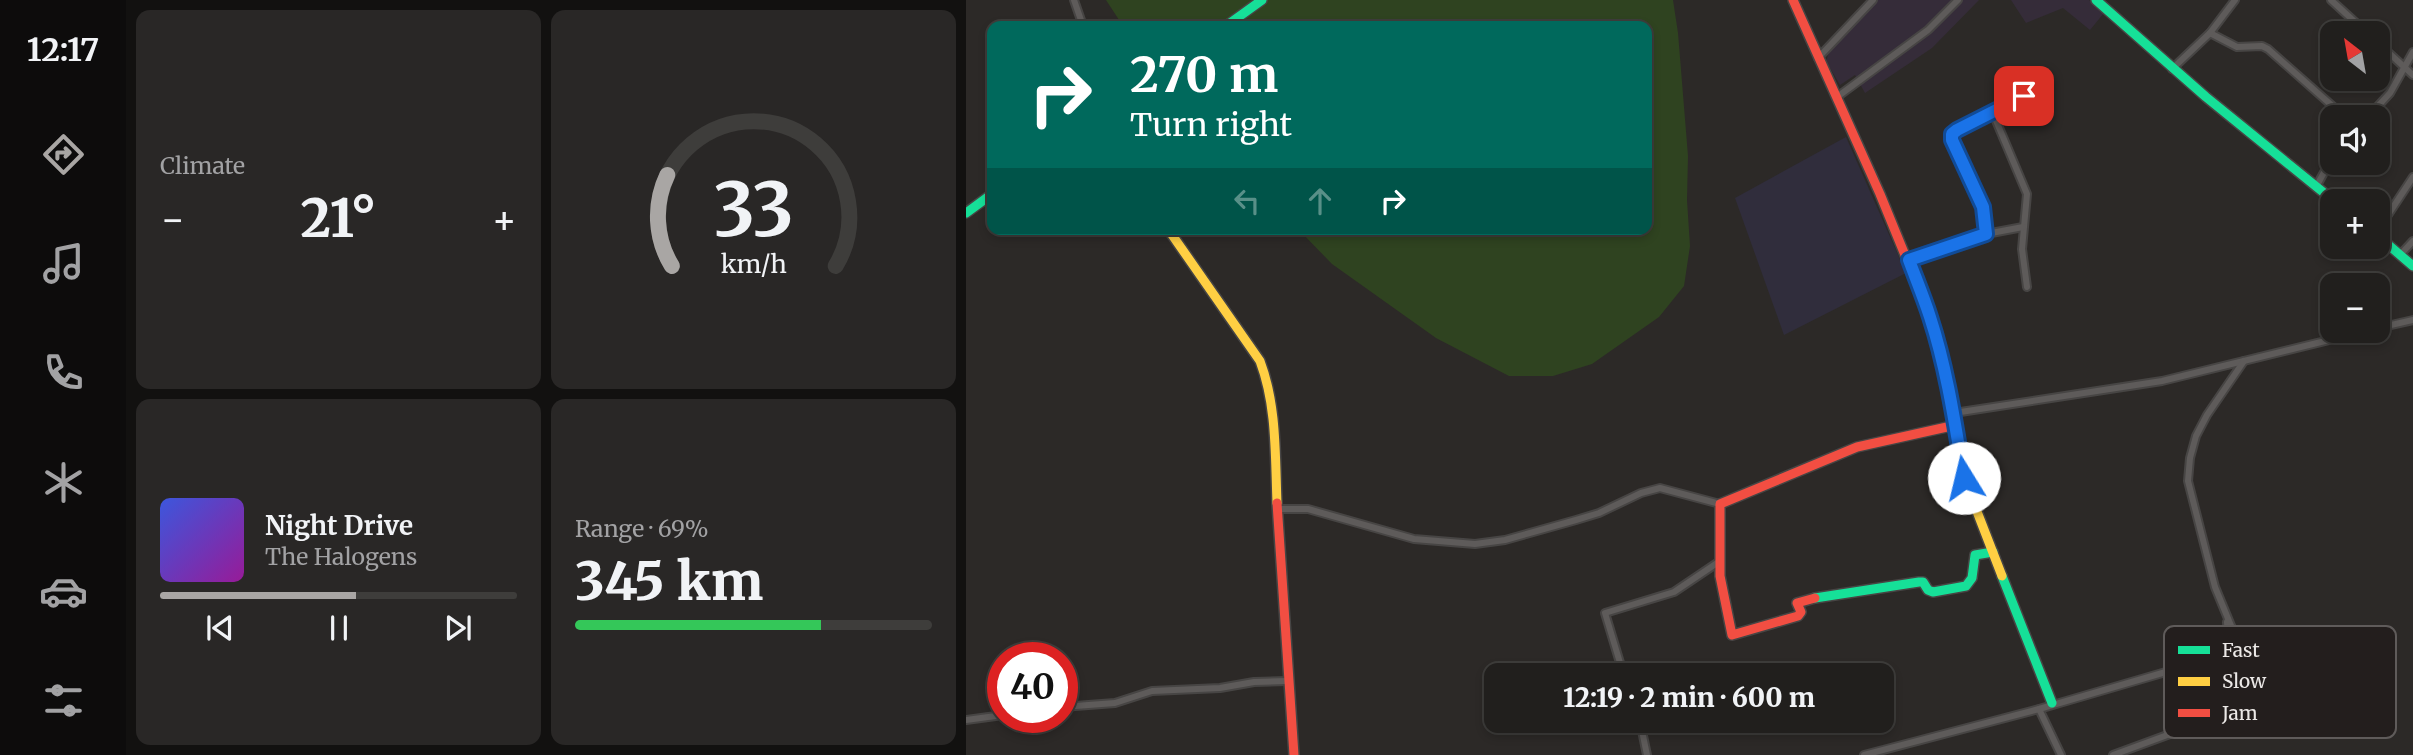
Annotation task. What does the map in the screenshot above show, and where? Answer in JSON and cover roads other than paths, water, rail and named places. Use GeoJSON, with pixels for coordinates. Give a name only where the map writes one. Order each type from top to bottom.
{"type":"FeatureCollection","features":[{"type":"Feature","properties":{"kind":"street"},"geometry":{"type":"LineString","coordinates":[[1074,0],[1081,21]]}},
{"type":"Feature","properties":{"kind":"street"},"geometry":{"type":"LineString","coordinates":[[1233,21],[1262,0]]}},
{"type":"Feature","properties":{"kind":"street"},"geometry":{"type":"LineString","coordinates":[[1793,0],[1909,260],[1930,316],[1954,413],[1964,478],[2052,703]]}},
{"type":"Feature","properties":{"kind":"street"},"geometry":{"type":"LineString","coordinates":[[1818,58],[1873,0]]}},
{"type":"Feature","properties":{"kind":"street"},"geometry":{"type":"LineString","coordinates":[[1837,97],[1928,30],[1958,0]]}},
{"type":"Feature","properties":{"kind":"street"},"geometry":{"type":"LineString","coordinates":[[2096,0],[2172,69],[2320,190]]}},
{"type":"Feature","properties":{"kind":"street"},"geometry":{"type":"LineString","coordinates":[[2172,69],[2210,33],[2235,0]]}},
{"type":"Feature","properties":{"kind":"street"},"geometry":{"type":"LineString","coordinates":[[2331,0],[2354,21]]}},
{"type":"Feature","properties":{"kind":"street"},"geometry":{"type":"LineString","coordinates":[[2210,33],[2237,47],[2262,46],[2268,49],[2331,105]]}},
{"type":"Feature","properties":{"kind":"street"},"geometry":{"type":"LineString","coordinates":[[2379,105],[2390,93],[2413,52]]}},
{"type":"Feature","properties":{"kind":"street"},"geometry":{"type":"LineString","coordinates":[[2390,54],[2413,75]]}},
{"type":"Feature","properties":{"kind":"street"},"geometry":{"type":"LineString","coordinates":[[1986,234],[1983,207],[1952,140],[1952,134],[2024,96]]}},
{"type":"Feature","properties":{"kind":"street"},"geometry":{"type":"LineString","coordinates":[[1992,111],[2027,194],[2022,249],[2027,287]]}},
{"type":"Feature","properties":{"kind":"street"},"geometry":{"type":"LineString","coordinates":[[2316,187],[2323,175]]}},
{"type":"Feature","properties":{"kind":"street"},"geometry":{"type":"LineString","coordinates":[[2390,212],[2413,177]]}},
{"type":"Feature","properties":{"kind":"street"},"geometry":{"type":"LineString","coordinates":[[966,213],[987,198]]}},
{"type":"Feature","properties":{"kind":"street"},"geometry":{"type":"LineString","coordinates":[[1909,260],[1986,234],[2023,227]]}},
{"type":"Feature","properties":{"kind":"street"},"geometry":{"type":"LineString","coordinates":[[1172,235],[1245,338],[1264,372],[1272,405],[1287,681],[1294,755]]}},
{"type":"Feature","properties":{"kind":"street"},"geometry":{"type":"LineString","coordinates":[[2400,255],[2413,241]]}},
{"type":"Feature","properties":{"kind":"street"},"geometry":{"type":"LineString","coordinates":[[2390,246],[2413,265]]}},
{"type":"Feature","properties":{"kind":"street"},"geometry":{"type":"LineString","coordinates":[[2390,325],[2413,320]]}},
{"type":"Feature","properties":{"kind":"street"},"geometry":{"type":"LineString","coordinates":[[1954,413],[2120,388],[2320,342]]}},
{"type":"Feature","properties":{"kind":"street"},"geometry":{"type":"LineString","coordinates":[[2232,626],[2220,602],[2212,575],[2190,494],[2188,471],[2196,436],[2244,361]]}},
{"type":"Feature","properties":{"kind":"street"},"geometry":{"type":"LineString","coordinates":[[1278,509],[1308,509],[1414,539],[1475,544],[1514,538],[1576,520],[1660,488],[1720,504],[1857,447],[1956,425]]}},
{"type":"Feature","properties":{"kind":"street"},"geometry":{"type":"LineString","coordinates":[[1720,504],[1720,561],[1725,610],[1733,636],[1798,616],[1801,612],[1797,603],[1802,600],[1919,582],[1923,582],[1928,590],[1933,592],[1966,586],[1972,578],[1975,555],[1993,552]]}},
{"type":"Feature","properties":{"kind":"street"},"geometry":{"type":"LineString","coordinates":[[1621,663],[1605,613],[1674,592],[1720,561]]}},
{"type":"Feature","properties":{"kind":"street"},"geometry":{"type":"LineString","coordinates":[[2227,617],[2227,626]]}},
{"type":"Feature","properties":{"kind":"street"},"geometry":{"type":"LineString","coordinates":[[1864,755],[2039,709],[2164,672]]}},
{"type":"Feature","properties":{"kind":"street"},"geometry":{"type":"LineString","coordinates":[[1078,706],[1115,703],[1152,691],[1287,681]]}},
{"type":"Feature","properties":{"kind":"street"},"geometry":{"type":"LineString","coordinates":[[2039,709],[2061,755]]}},
{"type":"Feature","properties":{"kind":"street"},"geometry":{"type":"LineString","coordinates":[[966,720],[987,717]]}},
{"type":"Feature","properties":{"kind":"street"},"geometry":{"type":"LineString","coordinates":[[1642,733],[1647,755]]}},
{"type":"Feature","properties":{"kind":"street"},"geometry":{"type":"LineString","coordinates":[[2113,755],[2164,736]]}}]}
